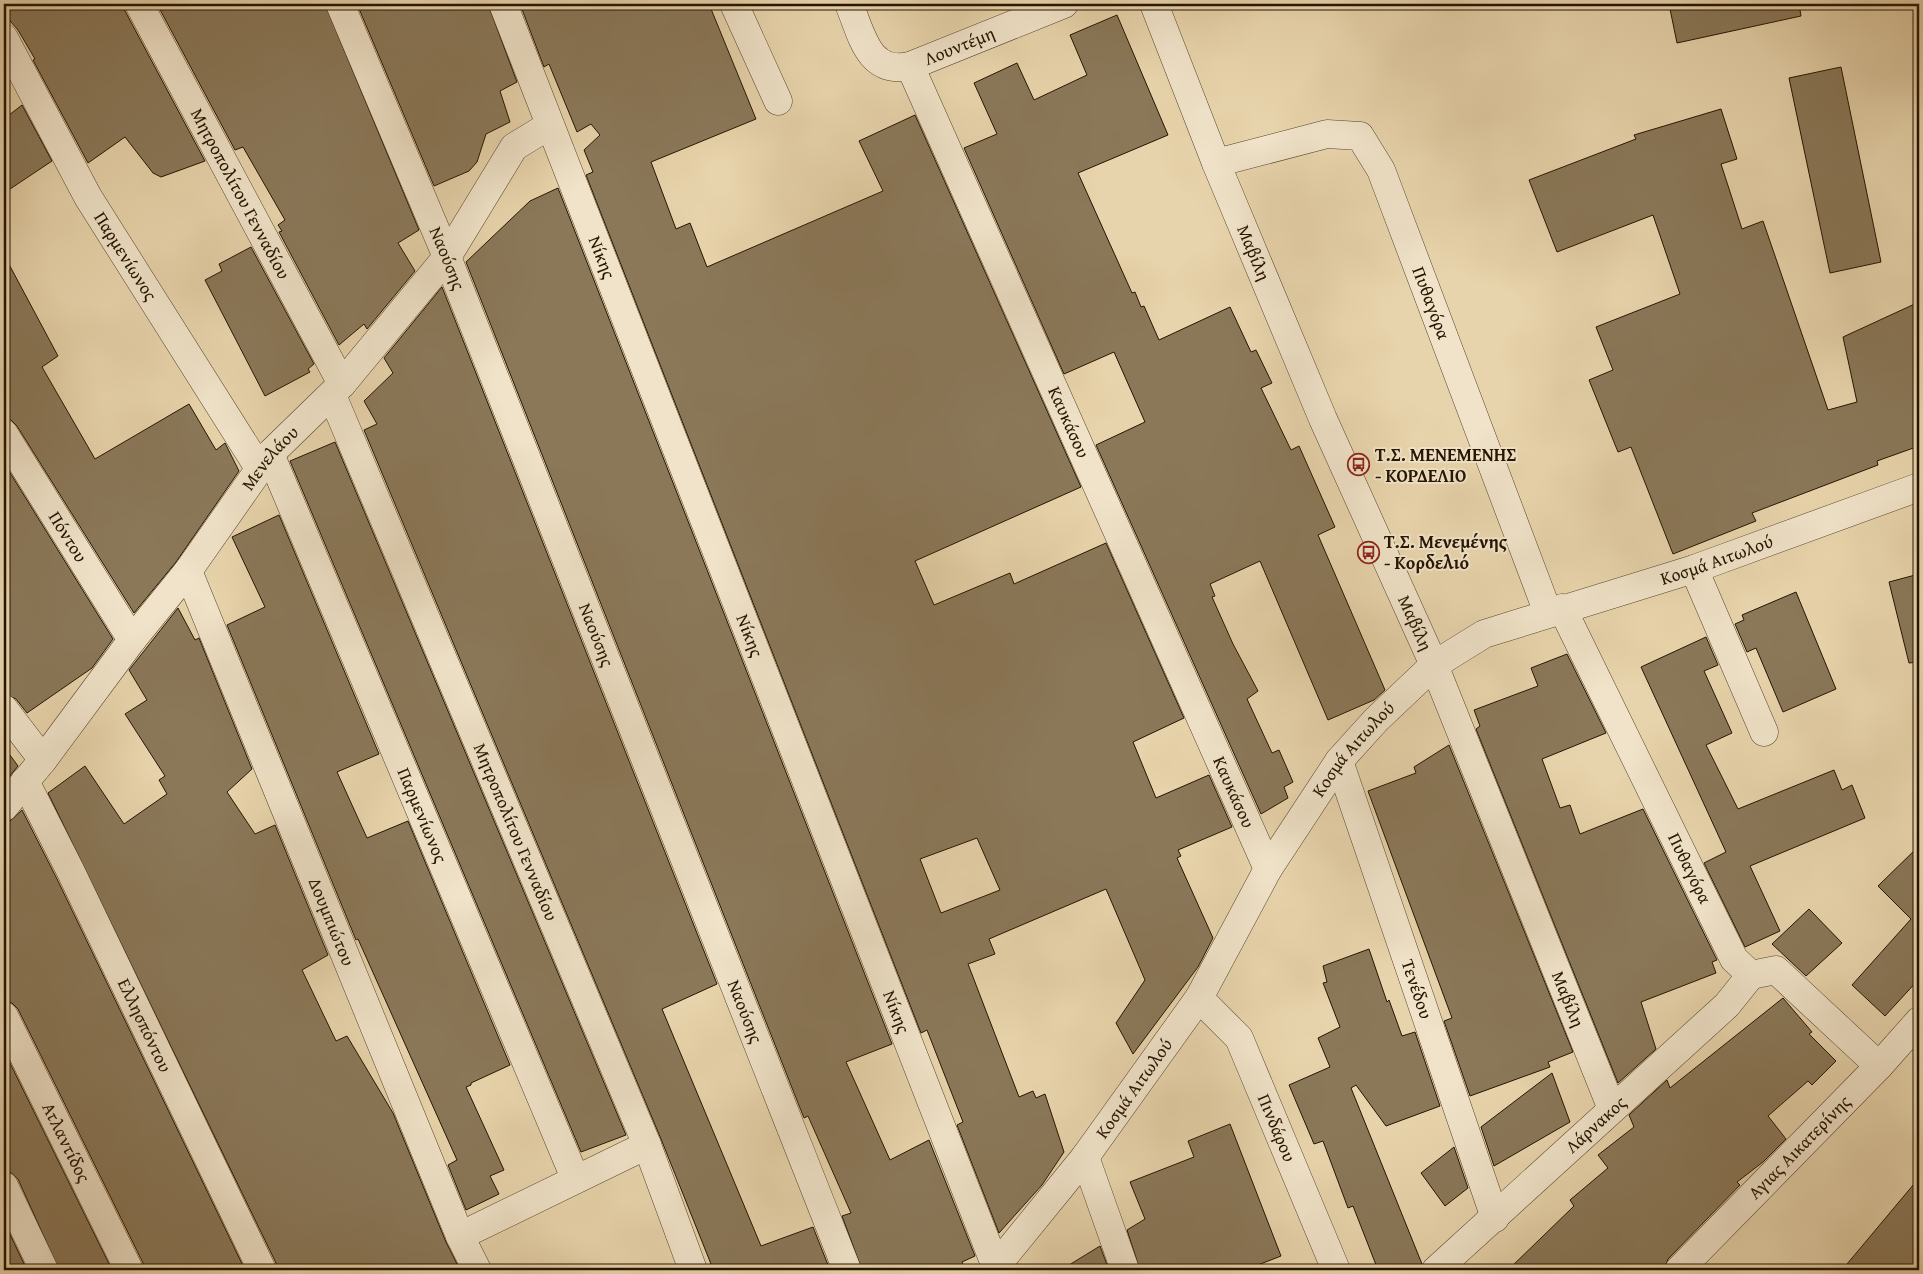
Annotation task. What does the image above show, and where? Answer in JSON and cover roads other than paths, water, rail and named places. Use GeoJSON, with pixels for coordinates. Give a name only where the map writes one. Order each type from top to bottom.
{"type":"FeatureCollection","features":[{"type":"Feature","properties":{"kind":"street","name":"Μητροπολίτου Γενναδίου"},"geometry":{"type":"LineString","coordinates":[[140,4],[337,389],[647,1145],[693,1270]]}},
{"type":"Feature","properties":{"kind":"street","name":"Ναούσης"},"geometry":{"type":"LineString","coordinates":[[340,4],[447,257],[847,1270]]}},
{"type":"Feature","properties":{"kind":"street","name":"Νίκης"},"geometry":{"type":"LineString","coordinates":[[503,4],[994,1268]]}},
{"type":"Feature","properties":{"kind":"street"},"geometry":{"type":"LineString","coordinates":[[734,4],[778,101]]}},
{"type":"Feature","properties":{"kind":"street"},"geometry":{"type":"LineString","coordinates":[[849,4],[869,51],[877,61],[891,69],[910,66]]}},
{"type":"Feature","properties":{"kind":"street","name":"Λουντέμη"},"geometry":{"type":"LineString","coordinates":[[910,66],[1064,4]]}},
{"type":"Feature","properties":{"kind":"street","name":"Μαβίλη"},"geometry":{"type":"LineString","coordinates":[[1154,4],[1216,163],[1323,419],[1434,665],[1612,1109]]}},
{"type":"Feature","properties":{"kind":"street","name":"Παρμενίωνος"},"geometry":{"type":"LineString","coordinates":[[4,38],[88,197],[264,461],[575,1178]]}},
{"type":"Feature","properties":{"kind":"street","name":"Καυκάσου"},"geometry":{"type":"LineString","coordinates":[[910,66],[1268,869]]}},
{"type":"Feature","properties":{"kind":"street","name":"Μενελάου"},"geometry":{"type":"LineString","coordinates":[[4,808],[43,760],[132,640],[188,572],[264,461],[337,389],[447,257],[514,147],[550,125]]}},
{"type":"Feature","properties":{"kind":"street","name":"Πυθαγόρα"},"geometry":{"type":"LineString","coordinates":[[1216,163],[1326,134],[1360,136],[1381,170],[1555,610],[1734,959],[1751,975]]}},
{"type":"Feature","properties":{"kind":"street","name":"Πόντου"},"geometry":{"type":"LineString","coordinates":[[4,434],[132,640]]}},
{"type":"Feature","properties":{"kind":"street","name":"Κοσμά Αιτωλού"},"geometry":{"type":"LineString","coordinates":[[994,1268],[1085,1157],[1199,998],[1268,869],[1339,760],[1376,720],[1434,665],[1484,634],[1555,610],[1694,569],[1919,488]]}},
{"type":"Feature","properties":{"kind":"street"},"geometry":{"type":"LineString","coordinates":[[1694,569],[1764,732]]}},
{"type":"Feature","properties":{"kind":"street","name":"Δουμπιώτου"},"geometry":{"type":"LineString","coordinates":[[188,572],[460,1236],[477,1270]]}},
{"type":"Feature","properties":{"kind":"street"},"geometry":{"type":"LineString","coordinates":[[4,709],[43,760]]}},
{"type":"Feature","properties":{"kind":"street","name":"Τενέδου"},"geometry":{"type":"LineString","coordinates":[[1339,760],[1495,1218]]}},
{"type":"Feature","properties":{"kind":"street","name":"Ελλησπόντου"},"geometry":{"type":"LineString","coordinates":[[25,781],[71,872],[262,1270]]}},
{"type":"Feature","properties":{"kind":"street"},"geometry":{"type":"LineString","coordinates":[[1751,975],[1776,970],[1879,1066]]}},
{"type":"Feature","properties":{"kind":"street","name":"Λάρνακος"},"geometry":{"type":"LineString","coordinates":[[1436,1270],[1727,1005],[1751,975]]}},
{"type":"Feature","properties":{"kind":"street","name":"Πινδάρου"},"geometry":{"type":"LineString","coordinates":[[1199,998],[1239,1038],[1336,1270]]}},
{"type":"Feature","properties":{"kind":"street","name":"Ατλαντίδος"},"geometry":{"type":"LineString","coordinates":[[4,1016],[129,1270]]}},
{"type":"Feature","properties":{"kind":"street","name":"Αγιας Αικατερίνης"},"geometry":{"type":"LineString","coordinates":[[1679,1270],[1879,1066],[1919,1021]]}},
{"type":"Feature","properties":{"kind":"street"},"geometry":{"type":"LineString","coordinates":[[460,1236],[575,1178],[647,1145]]}},
{"type":"Feature","properties":{"kind":"street"},"geometry":{"type":"LineString","coordinates":[[1085,1157],[1125,1270]]}},
{"type":"Feature","properties":{"kind":"street"},"geometry":{"type":"LineString","coordinates":[[4,1186],[44,1270]]}},
{"type":"Feature","properties":{"kind":"place","name":"Τ.Σ. ΜΕΝΕΜΕΝΗΣ - ΚΟΡΔΕΛΙΟ"},"geometry":{"type":"Point","coordinates":[1359,465]}},
{"type":"Feature","properties":{"kind":"place","name":"Τ.Σ. Μενεμένης - Κορδελιό"},"geometry":{"type":"Point","coordinates":[1368,552]}}]}
